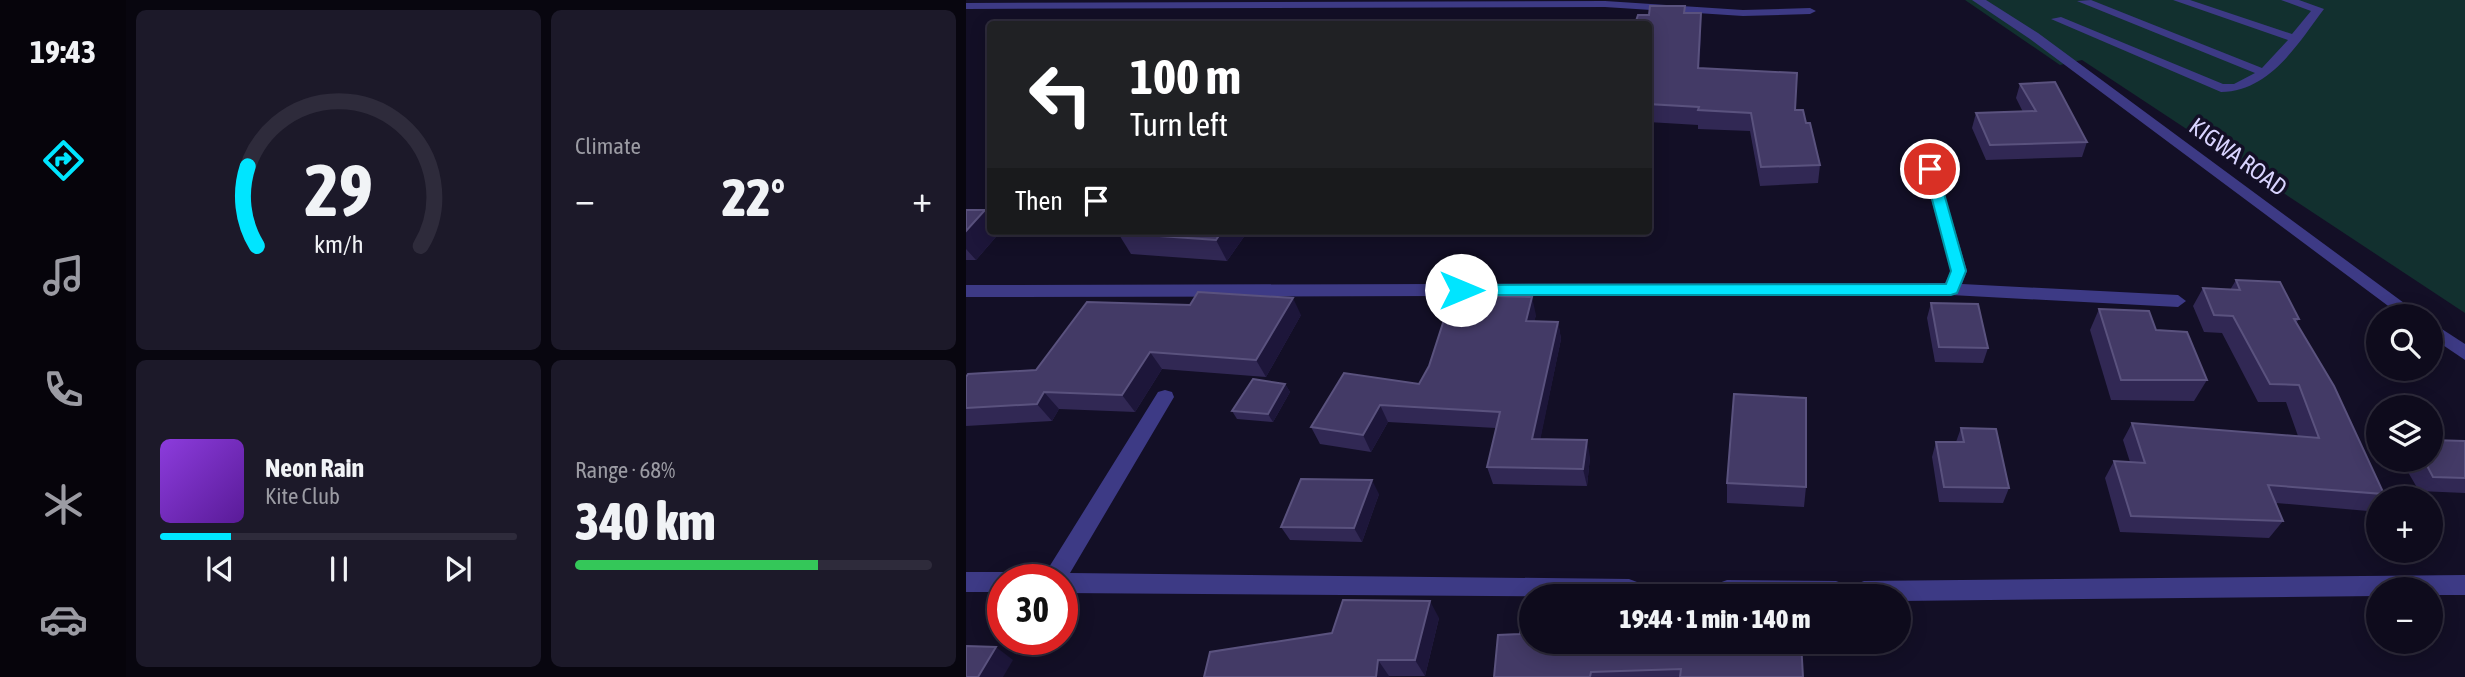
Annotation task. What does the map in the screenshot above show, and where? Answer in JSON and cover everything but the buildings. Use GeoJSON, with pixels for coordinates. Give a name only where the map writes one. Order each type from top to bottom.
{"type":"FeatureCollection","features":[{"type":"Feature","properties":{"kind":"street"},"geometry":{"type":"LineString","coordinates":[[1978,0],[2061,16],[2265,73]]}},
{"type":"Feature","properties":{"kind":"street"},"geometry":{"type":"LineString","coordinates":[[2179,0],[2293,38]]}},
{"type":"Feature","properties":{"kind":"street"},"geometry":{"type":"LineString","coordinates":[[2287,0],[2319,4]]}},
{"type":"Feature","properties":{"kind":"street"},"geometry":{"type":"LineString","coordinates":[[966,6],[1605,4],[1743,13],[1810,11]]}},
{"type":"Feature","properties":{"kind":"street"},"geometry":{"type":"LineString","coordinates":[[2061,16],[2221,88],[2241,88],[2265,73],[2319,4]]}},
{"type":"Feature","properties":{"kind":"street","name":"KIGWA ROAD"},"geometry":{"type":"LineString","coordinates":[[2061,16],[2401,304]]}},
{"type":"Feature","properties":{"kind":"street"},"geometry":{"type":"LineString","coordinates":[[1930,169],[1959,271],[1951,289]]}},
{"type":"Feature","properties":{"kind":"street"},"geometry":{"type":"LineString","coordinates":[[966,291],[1951,289],[2178,300]]}},
{"type":"Feature","properties":{"kind":"street"},"geometry":{"type":"LineString","coordinates":[[2443,337],[2465,353]]}},
{"type":"Feature","properties":{"kind":"street"},"geometry":{"type":"LineString","coordinates":[[1063,564],[1165,397]]}},
{"type":"Feature","properties":{"kind":"street"},"geometry":{"type":"LineString","coordinates":[[966,582],[987,582]]}},
{"type":"Feature","properties":{"kind":"street"},"geometry":{"type":"LineString","coordinates":[[1078,583],[1519,588]]}},
{"type":"Feature","properties":{"kind":"street"},"geometry":{"type":"LineString","coordinates":[[1911,590],[2465,585]]}},
{"type":"Feature","properties":{"kind":"green space"},"geometry":{"type":"Polygon","coordinates":[[[1965,0],[2465,0],[2465,313],[2082,60],[2060,65],[1965,0]]]}},
{"type":"Feature","properties":{"kind":"route"},"geometry":{"type":"LineString","coordinates":[[1461,290],[1951,289],[1959,271],[1930,169]]}}]}
